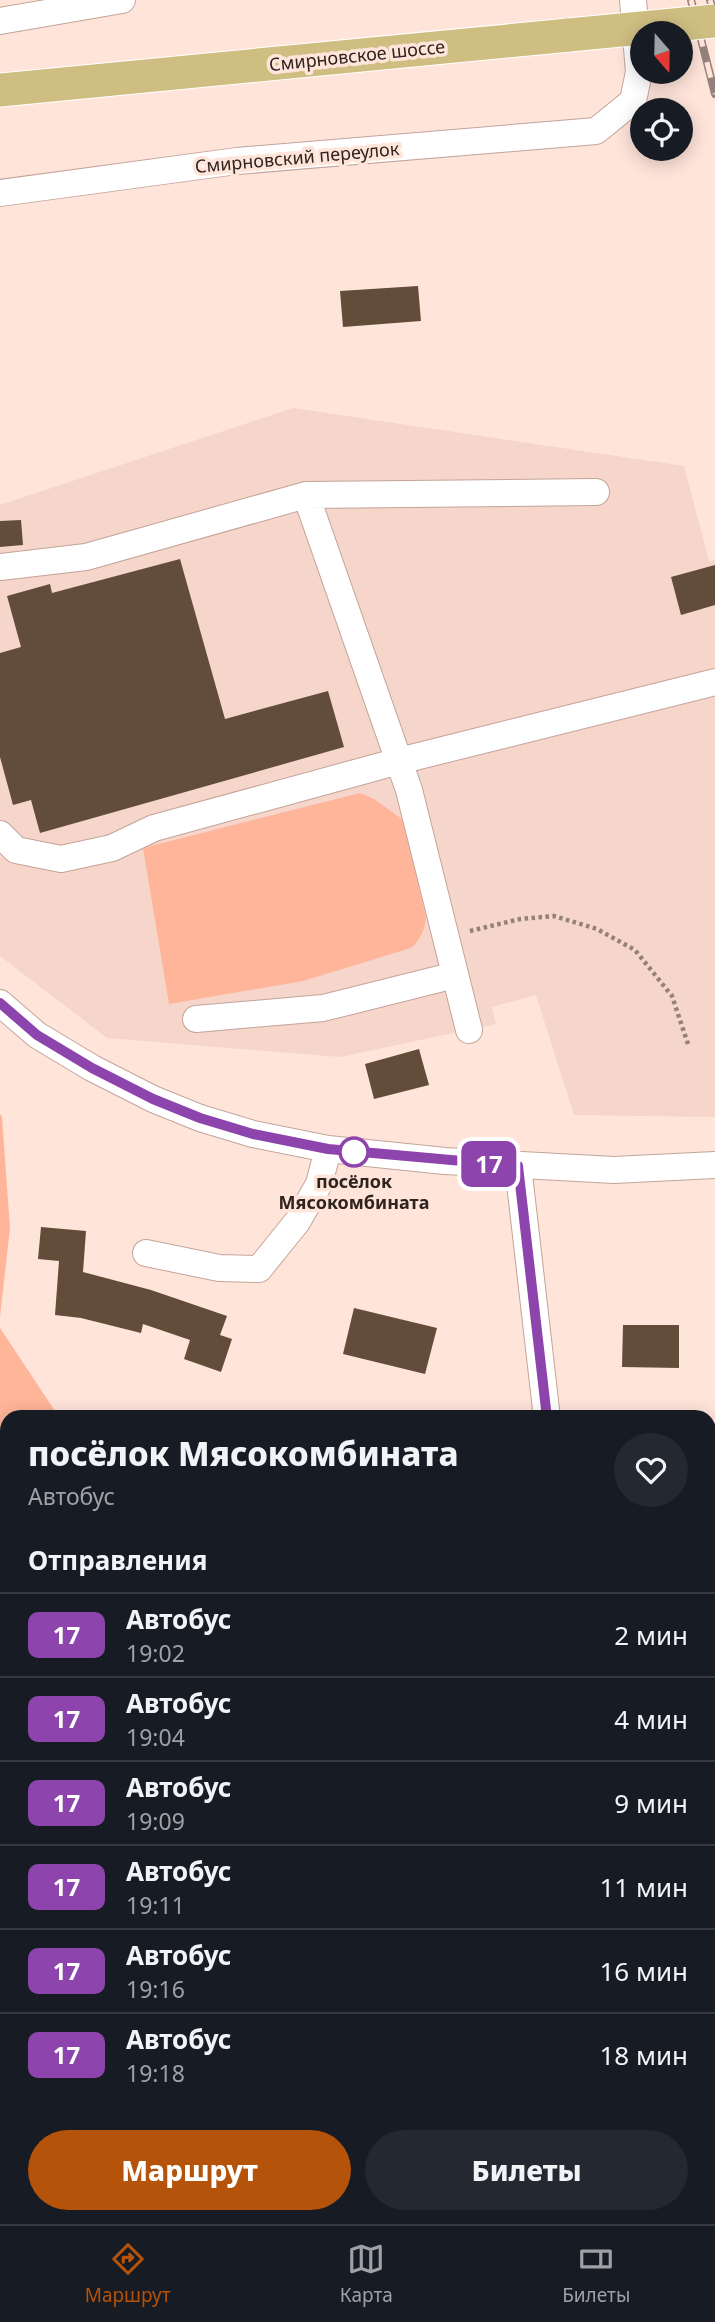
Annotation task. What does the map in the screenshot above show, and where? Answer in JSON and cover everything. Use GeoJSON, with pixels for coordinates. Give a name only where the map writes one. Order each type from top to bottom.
{"type":"FeatureCollection","features":[{"type":"Feature","properties":{"kind":"main road","name":"Смирновское шоссе"},"geometry":{"type":"LineString","coordinates":[[0,90],[715,21]]}},
{"type":"Feature","properties":{"kind":"street"},"geometry":{"type":"LineString","coordinates":[[0,21],[122,0]]}},
{"type":"Feature","properties":{"kind":"street","name":"Смирновский переулок"},"geometry":{"type":"LineString","coordinates":[[0,193],[237,160],[596,131],[633,101],[639,72],[633,0]]}},
{"type":"Feature","properties":{"kind":"street"},"geometry":{"type":"LineString","coordinates":[[0,567],[86,557],[306,495],[596,492]]}},
{"type":"Feature","properties":{"kind":"street"},"geometry":{"type":"LineString","coordinates":[[306,495],[409,790],[469,1030]]}},
{"type":"Feature","properties":{"kind":"street"},"geometry":{"type":"LineString","coordinates":[[0,834],[16,850],[61,859],[112,848],[155,828],[399,761],[715,682]]}},
{"type":"Feature","properties":{"kind":"street"},"geometry":{"type":"LineString","coordinates":[[196,1019],[323,1008],[455,975]]}},
{"type":"Feature","properties":{"kind":"street"},"geometry":{"type":"LineString","coordinates":[[0,1003],[37,1035],[92,1068],[153,1099],[200,1118],[253,1134],[328,1149],[518,1166],[614,1170],[715,1165]]}},
{"type":"Feature","properties":{"kind":"street"},"geometry":{"type":"LineString","coordinates":[[146,1253],[219,1268],[259,1269],[297,1222],[319,1184],[328,1149]]}},
{"type":"Feature","properties":{"kind":"street"},"geometry":{"type":"LineString","coordinates":[[518,1166],[546,1410]]}},
{"type":"Feature","properties":{"kind":"path"},"geometry":{"type":"LineString","coordinates":[[446,937],[520,919],[554,916],[597,929],[635,950],[672,996],[688,1044]]}},
{"type":"Feature","properties":{"kind":"shaded area"},"geometry":{"type":"Polygon","coordinates":[[[293,408],[684,466],[709,561],[715,560],[715,1117],[574,1115],[536,995],[492,1007],[496,1024],[340,1057],[107,1038],[0,956],[0,505],[293,408]]]}},
{"type":"Feature","properties":{"kind":"shaded area"},"geometry":{"type":"Polygon","coordinates":[[[360,793],[374,799],[402,819],[426,917],[423,930],[414,945],[303,981],[169,1004],[143,848],[360,793]]]}},
{"type":"Feature","properties":{"kind":"shaded area"},"geometry":{"type":"Polygon","coordinates":[[[0,1114],[10,1228],[0,1317],[0,1114]]]}},
{"type":"Feature","properties":{"kind":"shaded area"},"geometry":{"type":"Polygon","coordinates":[[[0,1328],[54,1410],[0,1410],[0,1328]]]}},
{"type":"Feature","properties":{"kind":"building"},"geometry":{"type":"Polygon","coordinates":[[[418,286],[421,321],[343,327],[340,291],[418,286]]]}},
{"type":"Feature","properties":{"kind":"building"},"geometry":{"type":"Polygon","coordinates":[[[21,520],[23,545],[0,547],[0,521],[21,520]]]}},
{"type":"Feature","properties":{"kind":"building"},"geometry":{"type":"Polygon","coordinates":[[[180,559],[225,719],[328,691],[344,747],[40,833],[31,800],[13,805],[0,757],[0,653],[21,647],[7,596],[50,584],[52,593],[180,559]]]}},
{"type":"Feature","properties":{"kind":"building"},"geometry":{"type":"Polygon","coordinates":[[[715,565],[715,605],[681,615],[671,577],[715,565]]]}},
{"type":"Feature","properties":{"kind":"building"},"geometry":{"type":"Polygon","coordinates":[[[419,1049],[429,1085],[374,1099],[365,1064],[419,1049]]]}},
{"type":"Feature","properties":{"kind":"building"},"geometry":{"type":"Polygon","coordinates":[[[41,1227],[86,1231],[83,1272],[151,1290],[227,1316],[220,1335],[232,1339],[221,1372],[184,1359],[190,1340],[143,1324],[141,1333],[81,1318],[55,1315],[59,1261],[38,1259],[41,1227]]]}},
{"type":"Feature","properties":{"kind":"building"},"geometry":{"type":"Polygon","coordinates":[[[354,1308],[437,1328],[425,1374],[343,1354],[354,1308]]]}},
{"type":"Feature","properties":{"kind":"building"},"geometry":{"type":"Polygon","coordinates":[[[623,1325],[679,1325],[679,1368],[622,1367],[623,1325]]]}},
{"type":"Feature","properties":{"kind":"railway"},"geometry":{"type":"LineString","coordinates":[[691,0],[715,94]]}},
{"type":"Feature","properties":{"kind":"railway"},"geometry":{"type":"LineString","coordinates":[[710,0],[715,18]]}},
{"type":"Feature","properties":{"kind":"bus line","name":"17"},"geometry":{"type":"LineString","coordinates":[[0,1003],[37,1035],[92,1068],[153,1099],[200,1118],[253,1134],[328,1149],[518,1166],[547,1410]]}},
{"type":"Feature","properties":{"kind":"place","name":"посёлок Мясокомбината"},"geometry":{"type":"Point","coordinates":[354,1152]}}]}
